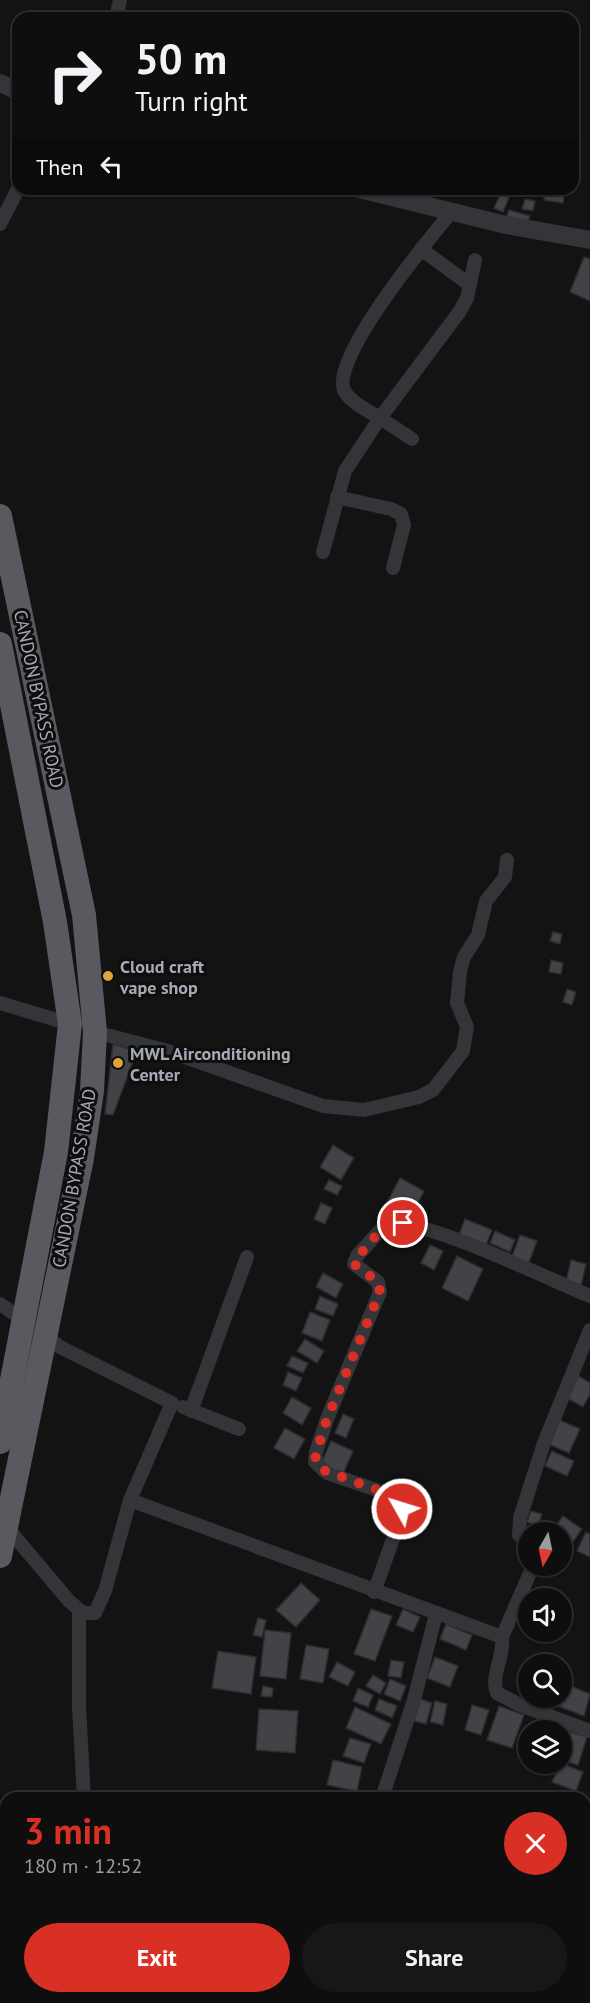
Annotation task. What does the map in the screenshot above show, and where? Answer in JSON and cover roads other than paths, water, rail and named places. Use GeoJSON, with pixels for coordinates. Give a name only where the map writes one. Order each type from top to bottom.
{"type":"FeatureCollection","features":[{"type":"Feature","properties":{"kind":"highway","name":"CANDON BYPASS ROAD"},"geometry":{"type":"LineString","coordinates":[[0,516],[84,915],[95,1032],[92,1091],[82,1158],[3,1522],[0,1556]]}},
{"type":"Feature","properties":{"kind":"highway","name":"CANDON BYPASS ROAD"},"geometry":{"type":"LineString","coordinates":[[0,644],[55,922],[70,1024],[56,1152],[0,1442]]}},
{"type":"Feature","properties":{"kind":"highway"},"geometry":{"type":"LineString","coordinates":[[15,716],[40,711]]}},
{"type":"Feature","properties":{"kind":"street"},"geometry":{"type":"LineString","coordinates":[[0,224],[15,195]]}},
{"type":"Feature","properties":{"kind":"street"},"geometry":{"type":"LineString","coordinates":[[384,195],[506,225],[590,240]]}},
{"type":"Feature","properties":{"kind":"street"},"geometry":{"type":"LineString","coordinates":[[412,439],[348,397],[343,389],[342,377],[356,341],[452,211]]}},
{"type":"Feature","properties":{"kind":"street"},"geometry":{"type":"LineString","coordinates":[[422,249],[470,285]]}},
{"type":"Feature","properties":{"kind":"street"},"geometry":{"type":"LineString","coordinates":[[323,552],[337,497],[349,462],[460,311],[470,285],[475,260]]}},
{"type":"Feature","properties":{"kind":"street"},"geometry":{"type":"LineString","coordinates":[[337,497],[392,509],[401,514],[404,525],[393,568]]}},
{"type":"Feature","properties":{"kind":"street"},"geometry":{"type":"LineString","coordinates":[[95,1032],[168,1052],[323,1106],[364,1110],[419,1097],[433,1090],[463,1051],[466,1027],[457,1003],[460,972],[464,957],[478,935],[486,901],[505,877],[507,860]]}},
{"type":"Feature","properties":{"kind":"street"},"geometry":{"type":"LineString","coordinates":[[0,1004],[70,1024]]}},
{"type":"Feature","properties":{"kind":"street"},"geometry":{"type":"LineString","coordinates":[[374,1592],[397,1528],[402,1503],[394,1496],[327,1473],[315,1462],[327,1419],[380,1292],[378,1282],[354,1264],[357,1256],[386,1224],[403,1223],[420,1226],[464,1243],[590,1296]]}},
{"type":"Feature","properties":{"kind":"street"},"geometry":{"type":"LineString","coordinates":[[191,1411],[247,1257]]}},
{"type":"Feature","properties":{"kind":"street"},"geometry":{"type":"LineString","coordinates":[[0,1304],[60,1347],[172,1403],[240,1429]]}},
{"type":"Feature","properties":{"kind":"street"},"geometry":{"type":"LineString","coordinates":[[520,1522],[544,1443],[590,1330]]}},
{"type":"Feature","properties":{"kind":"street"},"geometry":{"type":"LineString","coordinates":[[3,1522],[79,1610],[90,1614],[99,1606],[130,1500],[172,1403]]}},
{"type":"Feature","properties":{"kind":"street"},"geometry":{"type":"LineString","coordinates":[[130,1500],[374,1592],[502,1637]]}},
{"type":"Feature","properties":{"kind":"street"},"geometry":{"type":"LineString","coordinates":[[529,1576],[502,1637],[503,1652],[495,1682],[497,1693],[590,1731]]}},
{"type":"Feature","properties":{"kind":"street"},"geometry":{"type":"LineString","coordinates":[[79,1610],[79,1707],[84,1792]]}},
{"type":"Feature","properties":{"kind":"street"},"geometry":{"type":"LineString","coordinates":[[384,1792],[414,1700],[435,1614]]}},
{"type":"Feature","properties":{"kind":"place","name":"Cloud craft vape shop"},"geometry":{"type":"Point","coordinates":[108,976]}},
{"type":"Feature","properties":{"kind":"place","name":"MWL Airconditioning Center"},"geometry":{"type":"Point","coordinates":[118,1063]}}]}
